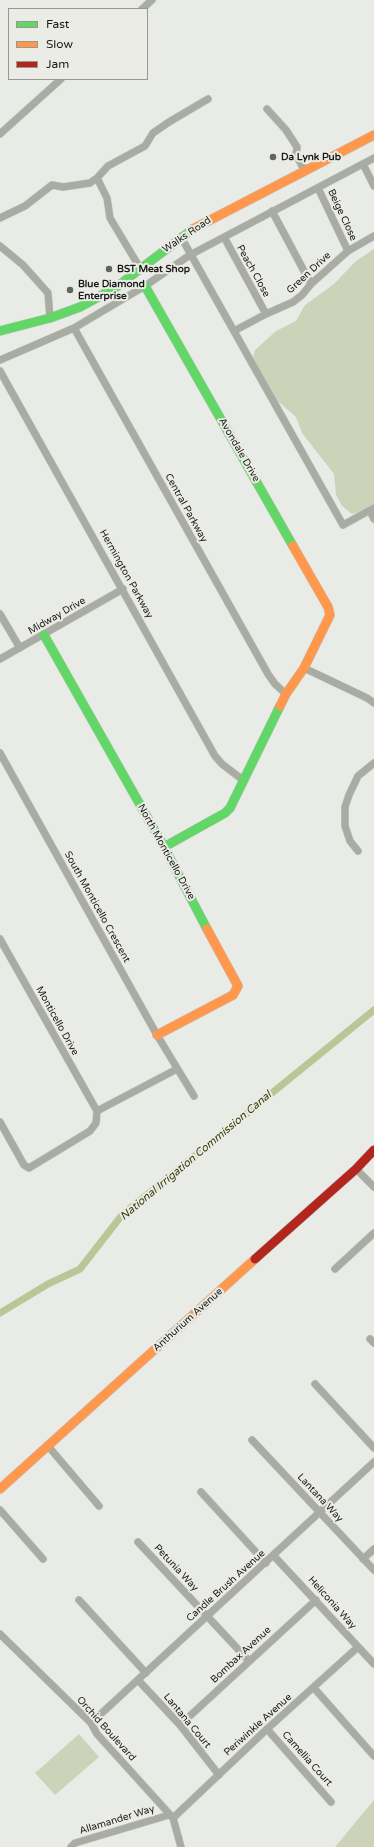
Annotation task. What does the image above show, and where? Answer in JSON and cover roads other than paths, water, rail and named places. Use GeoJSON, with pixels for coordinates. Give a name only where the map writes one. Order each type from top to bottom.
{"type":"FeatureCollection","features":[{"type":"Feature","properties":{"kind":"street"},"geometry":{"type":"LineString","coordinates":[[143,8],[152,0]]}},
{"type":"Feature","properties":{"kind":"street"},"geometry":{"type":"LineString","coordinates":[[0,134],[60,80]]}},
{"type":"Feature","properties":{"kind":"street"},"geometry":{"type":"LineString","coordinates":[[0,218],[25,206],[52,185],[63,187],[90,183],[108,166],[145,146],[153,133],[208,99]]}},
{"type":"Feature","properties":{"kind":"street"},"geometry":{"type":"LineString","coordinates":[[267,109],[286,130],[297,147],[296,155],[305,171]]}},
{"type":"Feature","properties":{"kind":"street","name":"Walks Road"},"geometry":{"type":"LineString","coordinates":[[0,331],[50,318],[80,307],[115,288],[181,237],[234,206],[374,135]]}},
{"type":"Feature","properties":{"kind":"street"},"geometry":{"type":"LineString","coordinates":[[0,360],[74,328],[145,286],[190,255],[272,210],[318,188],[374,158]]}},
{"type":"Feature","properties":{"kind":"street"},"geometry":{"type":"LineString","coordinates":[[363,164],[374,186]]}},
{"type":"Feature","properties":{"kind":"street"},"geometry":{"type":"LineString","coordinates":[[97,178],[107,198],[110,218],[140,268]]}},
{"type":"Feature","properties":{"kind":"street","name":"Beige Close"},"geometry":{"type":"LineString","coordinates":[[318,188],[348,252]]}},
{"type":"Feature","properties":{"kind":"street"},"geometry":{"type":"LineString","coordinates":[[272,210],[310,284]]}},
{"type":"Feature","properties":{"kind":"street","name":"Green Drive"},"geometry":{"type":"LineString","coordinates":[[234,331],[293,302],[302,295],[310,284],[348,252],[374,236]]}},
{"type":"Feature","properties":{"kind":"street"},"geometry":{"type":"LineString","coordinates":[[181,237],[343,525],[372,509],[374,519]]}},
{"type":"Feature","properties":{"kind":"street","name":"Peach Close"},"geometry":{"type":"LineString","coordinates":[[224,237],[266,314]]}},
{"type":"Feature","properties":{"kind":"street"},"geometry":{"type":"LineString","coordinates":[[0,246],[23,265],[48,293],[50,318]]}},
{"type":"Feature","properties":{"kind":"street","name":"Avondale Drive"},"geometry":{"type":"LineString","coordinates":[[145,286],[328,607],[330,615],[304,668]]}},
{"type":"Feature","properties":{"kind":"street","name":"Central Parkway"},"geometry":{"type":"LineString","coordinates":[[74,328],[268,674],[286,694]]}},
{"type":"Feature","properties":{"kind":"street","name":"Hermington Parkway"},"geometry":{"type":"LineString","coordinates":[[0,370],[123,589],[214,756],[243,780]]}},
{"type":"Feature","properties":{"kind":"street","name":"Midway Drive"},"geometry":{"type":"LineString","coordinates":[[0,659],[123,589]]}},
{"type":"Feature","properties":{"kind":"street"},"geometry":{"type":"LineString","coordinates":[[0,614],[20,648]]}},
{"type":"Feature","properties":{"kind":"street","name":"North Monticello Drive"},"geometry":{"type":"LineString","coordinates":[[44,635],[164,847],[238,986],[233,995],[157,1035]]}},
{"type":"Feature","properties":{"kind":"street"},"geometry":{"type":"LineString","coordinates":[[164,847],[225,814],[230,808],[286,694],[304,668],[367,698],[374,703]]}},
{"type":"Feature","properties":{"kind":"street","name":"South Monticello Crescent"},"geometry":{"type":"LineString","coordinates":[[0,753],[157,1035],[194,1096]]}},
{"type":"Feature","properties":{"kind":"street"},"geometry":{"type":"LineString","coordinates":[[358,851],[350,842],[345,826],[345,807],[358,776],[374,763]]}},
{"type":"Feature","properties":{"kind":"street","name":"Monticello Drive"},"geometry":{"type":"LineString","coordinates":[[0,939],[97,1111]]}},
{"type":"Feature","properties":{"kind":"street"},"geometry":{"type":"LineString","coordinates":[[0,1122],[24,1165],[29,1168],[90,1131],[96,1123],[97,1111],[177,1069]]}},
{"type":"Feature","properties":{"kind":"street","name":"Anthurium Avenue"},"geometry":{"type":"LineString","coordinates":[[0,1489],[356,1169],[374,1150]]}},
{"type":"Feature","properties":{"kind":"street"},"geometry":{"type":"LineString","coordinates":[[356,1169],[374,1187]]}},
{"type":"Feature","properties":{"kind":"street"},"geometry":{"type":"LineString","coordinates":[[335,1269],[374,1233]]}},
{"type":"Feature","properties":{"kind":"street"},"geometry":{"type":"LineString","coordinates":[[315,1384],[374,1448]]}},
{"type":"Feature","properties":{"kind":"street","name":"Lantana Way"},"geometry":{"type":"LineString","coordinates":[[252,1440],[374,1570]]}},
{"type":"Feature","properties":{"kind":"street"},"geometry":{"type":"LineString","coordinates":[[48,1446],[100,1506]]}},
{"type":"Feature","properties":{"kind":"street","name":"Candle Brush Avenue"},"geometry":{"type":"LineString","coordinates":[[90,1723],[320,1514],[374,1462]]}},
{"type":"Feature","properties":{"kind":"street"},"geometry":{"type":"LineString","coordinates":[[201,1492],[266,1563]]}},
{"type":"Feature","properties":{"kind":"street"},"geometry":{"type":"LineString","coordinates":[[0,1510],[43,1558]]}},
{"type":"Feature","properties":{"kind":"street","name":"Petunia Way"},"geometry":{"type":"LineString","coordinates":[[138,1542],[249,1661]]}},
{"type":"Feature","properties":{"kind":"street"},"geometry":{"type":"LineString","coordinates":[[363,1559],[374,1549]]}},
{"type":"Feature","properties":{"kind":"street","name":"Heliconia Way"},"geometry":{"type":"LineString","coordinates":[[274,1556],[374,1664]]}},
{"type":"Feature","properties":{"kind":"street"},"geometry":{"type":"LineString","coordinates":[[79,1600],[146,1673]]}},
{"type":"Feature","properties":{"kind":"street","name":"Bombax Avenue"},"geometry":{"type":"LineString","coordinates":[[180,1725],[316,1600]]}},
{"type":"Feature","properties":{"kind":"street","name":"Orchid Boulevard"},"geometry":{"type":"LineString","coordinates":[[0,1634],[90,1723],[97,1734],[171,1816],[181,1847]]}},
{"type":"Feature","properties":{"kind":"street","name":"Periwinkle Avenue"},"geometry":{"type":"LineString","coordinates":[[171,1816],[219,1775],[267,1729],[358,1647]]}},
{"type":"Feature","properties":{"kind":"street","name":"Lantana Court"},"geometry":{"type":"LineString","coordinates":[[138,1680],[180,1725],[219,1775]]}},
{"type":"Feature","properties":{"kind":"street"},"geometry":{"type":"LineString","coordinates":[[314,1688],[374,1756]]}},
{"type":"Feature","properties":{"kind":"street","name":"Camellia Court"},"geometry":{"type":"LineString","coordinates":[[267,1729],[331,1802]]}},
{"type":"Feature","properties":{"kind":"street","name":"Allamander Way"},"geometry":{"type":"LineString","coordinates":[[71,1847],[75,1843],[171,1816]]}},
{"type":"Feature","properties":{"kind":"waterway","name":"National Irrigation Commission Canal"},"geometry":{"type":"LineString","coordinates":[[0,1313],[48,1284],[80,1269],[122,1215],[374,1010]]}},
{"type":"Feature","properties":{"kind":"place","name":"Da Lynk Pub"},"geometry":{"type":"Point","coordinates":[273,157]}},
{"type":"Feature","properties":{"kind":"place","name":"BST Meat Shop"},"geometry":{"type":"Point","coordinates":[109,269]}},
{"type":"Feature","properties":{"kind":"place","name":"Blue Diamond Enterprise"},"geometry":{"type":"Point","coordinates":[70,290]}}]}
